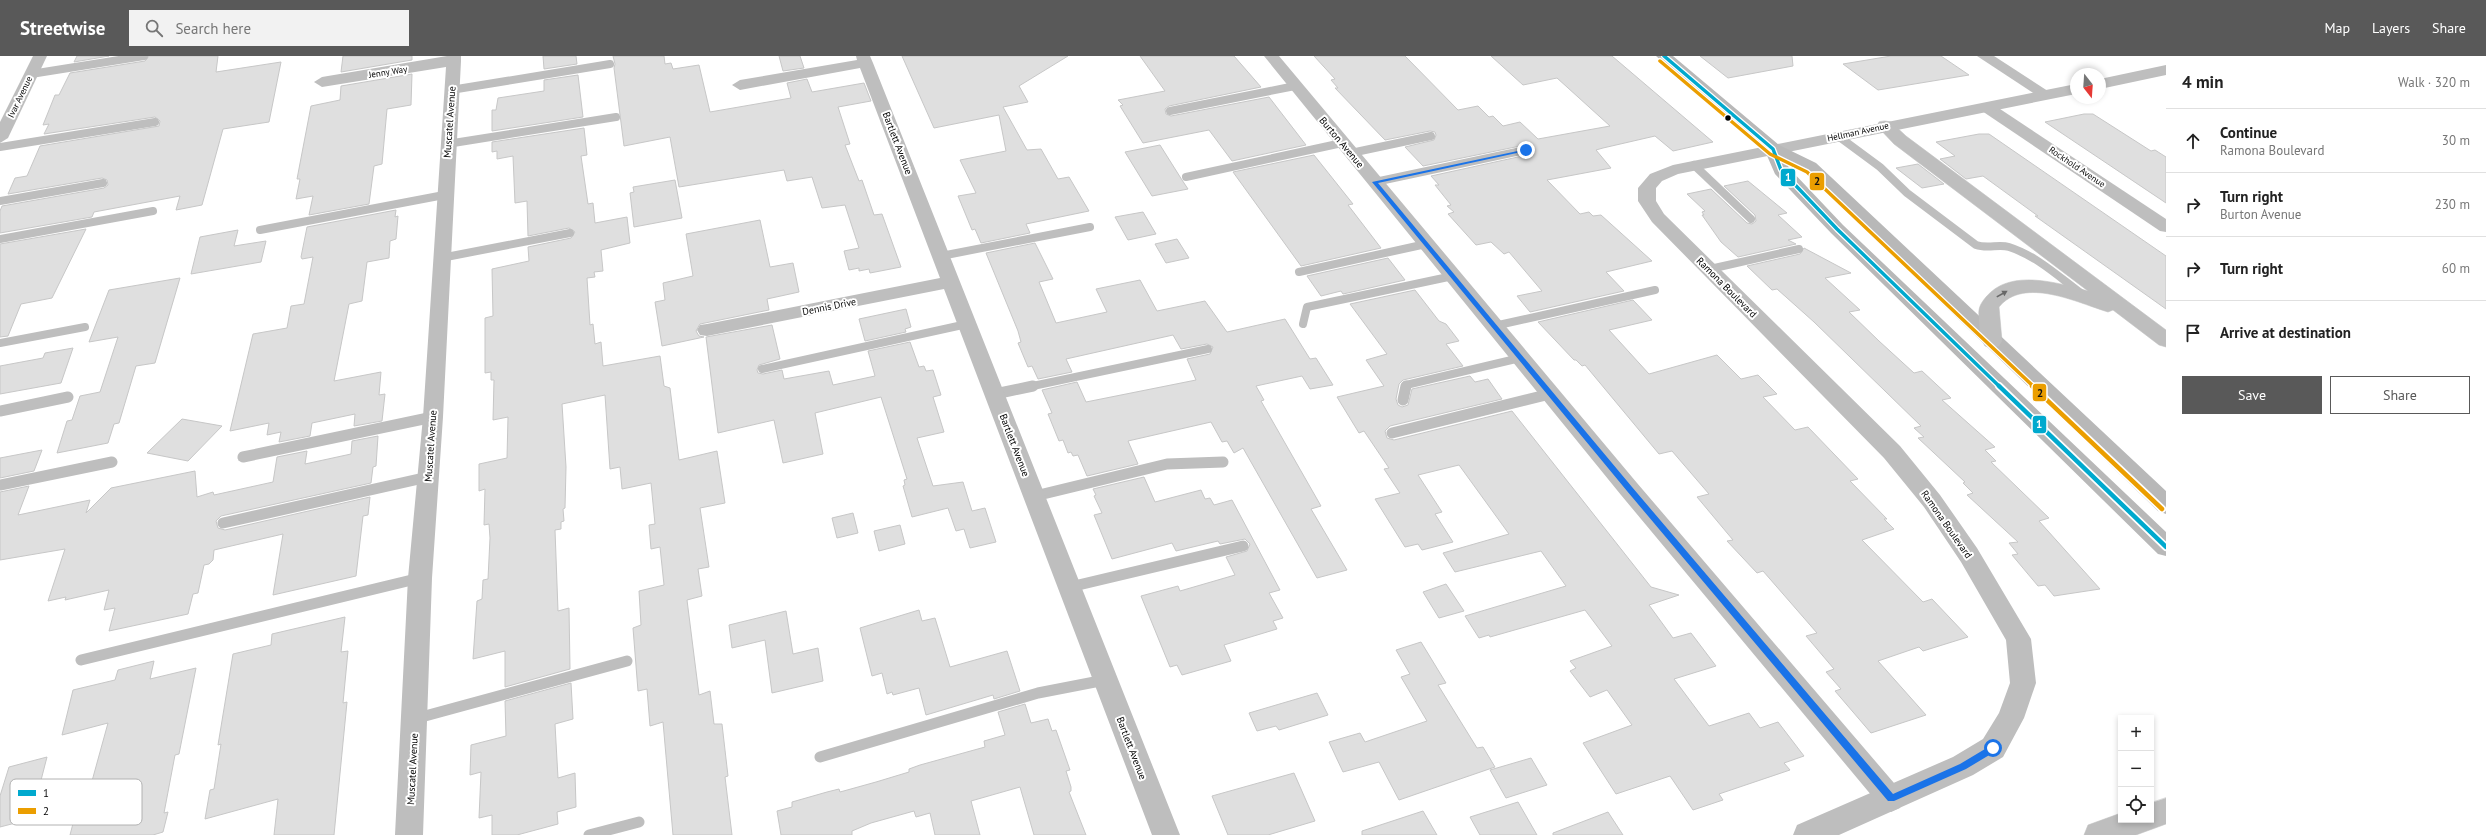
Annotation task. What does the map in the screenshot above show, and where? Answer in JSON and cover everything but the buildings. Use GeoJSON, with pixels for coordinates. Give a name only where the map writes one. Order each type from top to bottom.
{"type":"FeatureCollection","features":[{"type":"Feature","properties":{"kind":"main road"},"geometry":{"type":"LineString","coordinates":[[1664,56],[1773,149],[1810,167],[2166,505]]}},
{"type":"Feature","properties":{"kind":"main road"},"geometry":{"type":"LineString","coordinates":[[2106,83],[2166,70]]}},
{"type":"Feature","properties":{"kind":"main road","name":"Hellman Avenue"},"geometry":{"type":"LineString","coordinates":[[1646,186],[1650,180],[1661,174],[1694,165],[1885,126],[1988,108],[2070,90]]}},
{"type":"Feature","properties":{"kind":"main road"},"geometry":{"type":"LineString","coordinates":[[1885,126],[1909,138],[2163,333]]}},
{"type":"Feature","properties":{"kind":"main road"},"geometry":{"type":"LineString","coordinates":[[1773,149],[1781,170],[1837,229],[2166,547]]}},
{"type":"Feature","properties":{"kind":"main road","name":"Ramona Boulevard"},"geometry":{"type":"LineString","coordinates":[[1646,186],[1649,208],[1897,458],[1932,501],[1969,555],[2018,639],[2023,683],[2012,718],[1993,748],[1963,766],[1807,835]]}},
{"type":"Feature","properties":{"kind":"main road"},"geometry":{"type":"LineString","coordinates":[[1992,341],[1989,306],[1995,298],[2008,290],[2031,287],[2052,288],[2084,296],[2115,308],[2163,333]]}},
{"type":"Feature","properties":{"kind":"main road"},"geometry":{"type":"LineString","coordinates":[[2154,815],[2166,811]]}},
{"type":"Feature","properties":{"kind":"main road"},"geometry":{"type":"LineString","coordinates":[[2098,835],[2132,823]]}},
{"type":"Feature","properties":{"kind":"street","name":"Ivar Avenue"},"geometry":{"type":"LineString","coordinates":[[0,138],[40,56]]}},
{"type":"Feature","properties":{"kind":"street","name":"Burton Avenue"},"geometry":{"type":"LineString","coordinates":[[1271,56],[1550,394],[1891,799]]}},
{"type":"Feature","properties":{"kind":"street"},"geometry":{"type":"LineString","coordinates":[[1984,56],[2046,95]]}},
{"type":"Feature","properties":{"kind":"street","name":"Jenny Way"},"geometry":{"type":"LineString","coordinates":[[322,82],[454,59]]}},
{"type":"Feature","properties":{"kind":"street","name":"Muscatel Avenue"},"geometry":{"type":"LineString","coordinates":[[409,835],[420,578],[433,417],[444,195],[454,59]]}},
{"type":"Feature","properties":{"kind":"street"},"geometry":{"type":"LineString","coordinates":[[740,85],[864,60]]}},
{"type":"Feature","properties":{"kind":"street","name":"Bartlett Avenue"},"geometry":{"type":"LineString","coordinates":[[864,60],[1166,835]]}},
{"type":"Feature","properties":{"kind":"street","name":"Rockhold Avenue"},"geometry":{"type":"LineString","coordinates":[[1988,108],[2166,227]]}},
{"type":"Feature","properties":{"kind":"street","name":"Dennis Drive"},"geometry":{"type":"LineString","coordinates":[[707,330],[951,282]]}},
{"type":"Feature","properties":{"kind":"lane"},"geometry":{"type":"LineString","coordinates":[[31,74],[144,56]]}},
{"type":"Feature","properties":{"kind":"lane"},"geometry":{"type":"LineString","coordinates":[[451,90],[610,64]]}},
{"type":"Feature","properties":{"kind":"lane"},"geometry":{"type":"LineString","coordinates":[[1170,111],[1295,86]]}},
{"type":"Feature","properties":{"kind":"lane"},"geometry":{"type":"LineString","coordinates":[[447,144],[616,117]]}},
{"type":"Feature","properties":{"kind":"lane"},"geometry":{"type":"LineString","coordinates":[[0,148],[155,122]]}},
{"type":"Feature","properties":{"kind":"lane"},"geometry":{"type":"LineString","coordinates":[[1186,177],[1346,148],[1432,136]]}},
{"type":"Feature","properties":{"kind":"lane"},"geometry":{"type":"LineString","coordinates":[[1838,136],[1880,167],[1907,193],[1976,245],[1986,250],[2006,246],[2020,251],[2084,296]]}},
{"type":"Feature","properties":{"kind":"lane"},"geometry":{"type":"LineString","coordinates":[[1375,182],[1526,150]]}},
{"type":"Feature","properties":{"kind":"lane"},"geometry":{"type":"LineString","coordinates":[[1694,165],[1751,219]]}},
{"type":"Feature","properties":{"kind":"lane"},"geometry":{"type":"LineString","coordinates":[[0,201],[103,183]]}},
{"type":"Feature","properties":{"kind":"lane"},"geometry":{"type":"LineString","coordinates":[[260,230],[444,195]]}},
{"type":"Feature","properties":{"kind":"lane"},"geometry":{"type":"LineString","coordinates":[[0,239],[153,211]]}},
{"type":"Feature","properties":{"kind":"lane"},"geometry":{"type":"LineString","coordinates":[[941,256],[1090,227]]}},
{"type":"Feature","properties":{"kind":"lane"},"geometry":{"type":"LineString","coordinates":[[441,258],[570,233]]}},
{"type":"Feature","properties":{"kind":"lane"},"geometry":{"type":"LineString","coordinates":[[1299,272],[1426,244]]}},
{"type":"Feature","properties":{"kind":"lane"},"geometry":{"type":"LineString","coordinates":[[1710,269],[1799,249]]}},
{"type":"Feature","properties":{"kind":"lane"},"geometry":{"type":"LineString","coordinates":[[1303,324],[1308,307],[1453,276]]}},
{"type":"Feature","properties":{"kind":"lane"},"geometry":{"type":"LineString","coordinates":[[1494,326],[1655,290]]}},
{"type":"Feature","properties":{"kind":"lane"},"geometry":{"type":"LineString","coordinates":[[762,369],[967,324]]}},
{"type":"Feature","properties":{"kind":"lane"},"geometry":{"type":"LineString","coordinates":[[0,343],[85,327]]}},
{"type":"Feature","properties":{"kind":"lane"},"geometry":{"type":"LineString","coordinates":[[995,394],[1208,349]]}},
{"type":"Feature","properties":{"kind":"lane"},"geometry":{"type":"LineString","coordinates":[[1403,400],[1406,385],[1520,358]]}},
{"type":"Feature","properties":{"kind":"lane"},"geometry":{"type":"LineString","coordinates":[[1392,433],[1550,394]]}},
{"type":"Feature","properties":{"kind":"lane"},"geometry":{"type":"LineString","coordinates":[[0,411],[68,397]]}},
{"type":"Feature","properties":{"kind":"lane"},"geometry":{"type":"LineString","coordinates":[[243,458],[433,417]]}},
{"type":"Feature","properties":{"kind":"lane"},"geometry":{"type":"LineString","coordinates":[[0,485],[112,462]]}},
{"type":"Feature","properties":{"kind":"lane"},"geometry":{"type":"LineString","coordinates":[[1035,496],[1166,464],[1223,462]]}},
{"type":"Feature","properties":{"kind":"lane"},"geometry":{"type":"LineString","coordinates":[[223,522],[428,477]]}},
{"type":"Feature","properties":{"kind":"lane"},"geometry":{"type":"LineString","coordinates":[[1070,587],[1243,546]]}},
{"type":"Feature","properties":{"kind":"lane"},"geometry":{"type":"LineString","coordinates":[[81,660],[420,578]]}},
{"type":"Feature","properties":{"kind":"lane"},"geometry":{"type":"LineString","coordinates":[[414,719],[627,661]]}},
{"type":"Feature","properties":{"kind":"lane"},"geometry":{"type":"LineString","coordinates":[[820,757],[1038,693],[1105,680]]}},
{"type":"Feature","properties":{"kind":"lane"},"geometry":{"type":"LineString","coordinates":[[589,835],[639,822]]}},
{"type":"Feature","properties":{"kind":"transit line","name":"1"},"geometry":{"type":"LineString","coordinates":[[1664,56],[1773,149],[1781,170],[1837,229],[2166,547]]}},
{"type":"Feature","properties":{"kind":"transit line","name":"2"},"geometry":{"type":"LineString","coordinates":[[1660,61],[1770,154],[1807,172],[2162,509]]}},
{"type":"Feature","properties":{"kind":"route"},"geometry":{"type":"LineString","coordinates":[[1526,150],[1375,182],[1630,489],[1891,799],[1963,766],[1993,748]]}}]}
